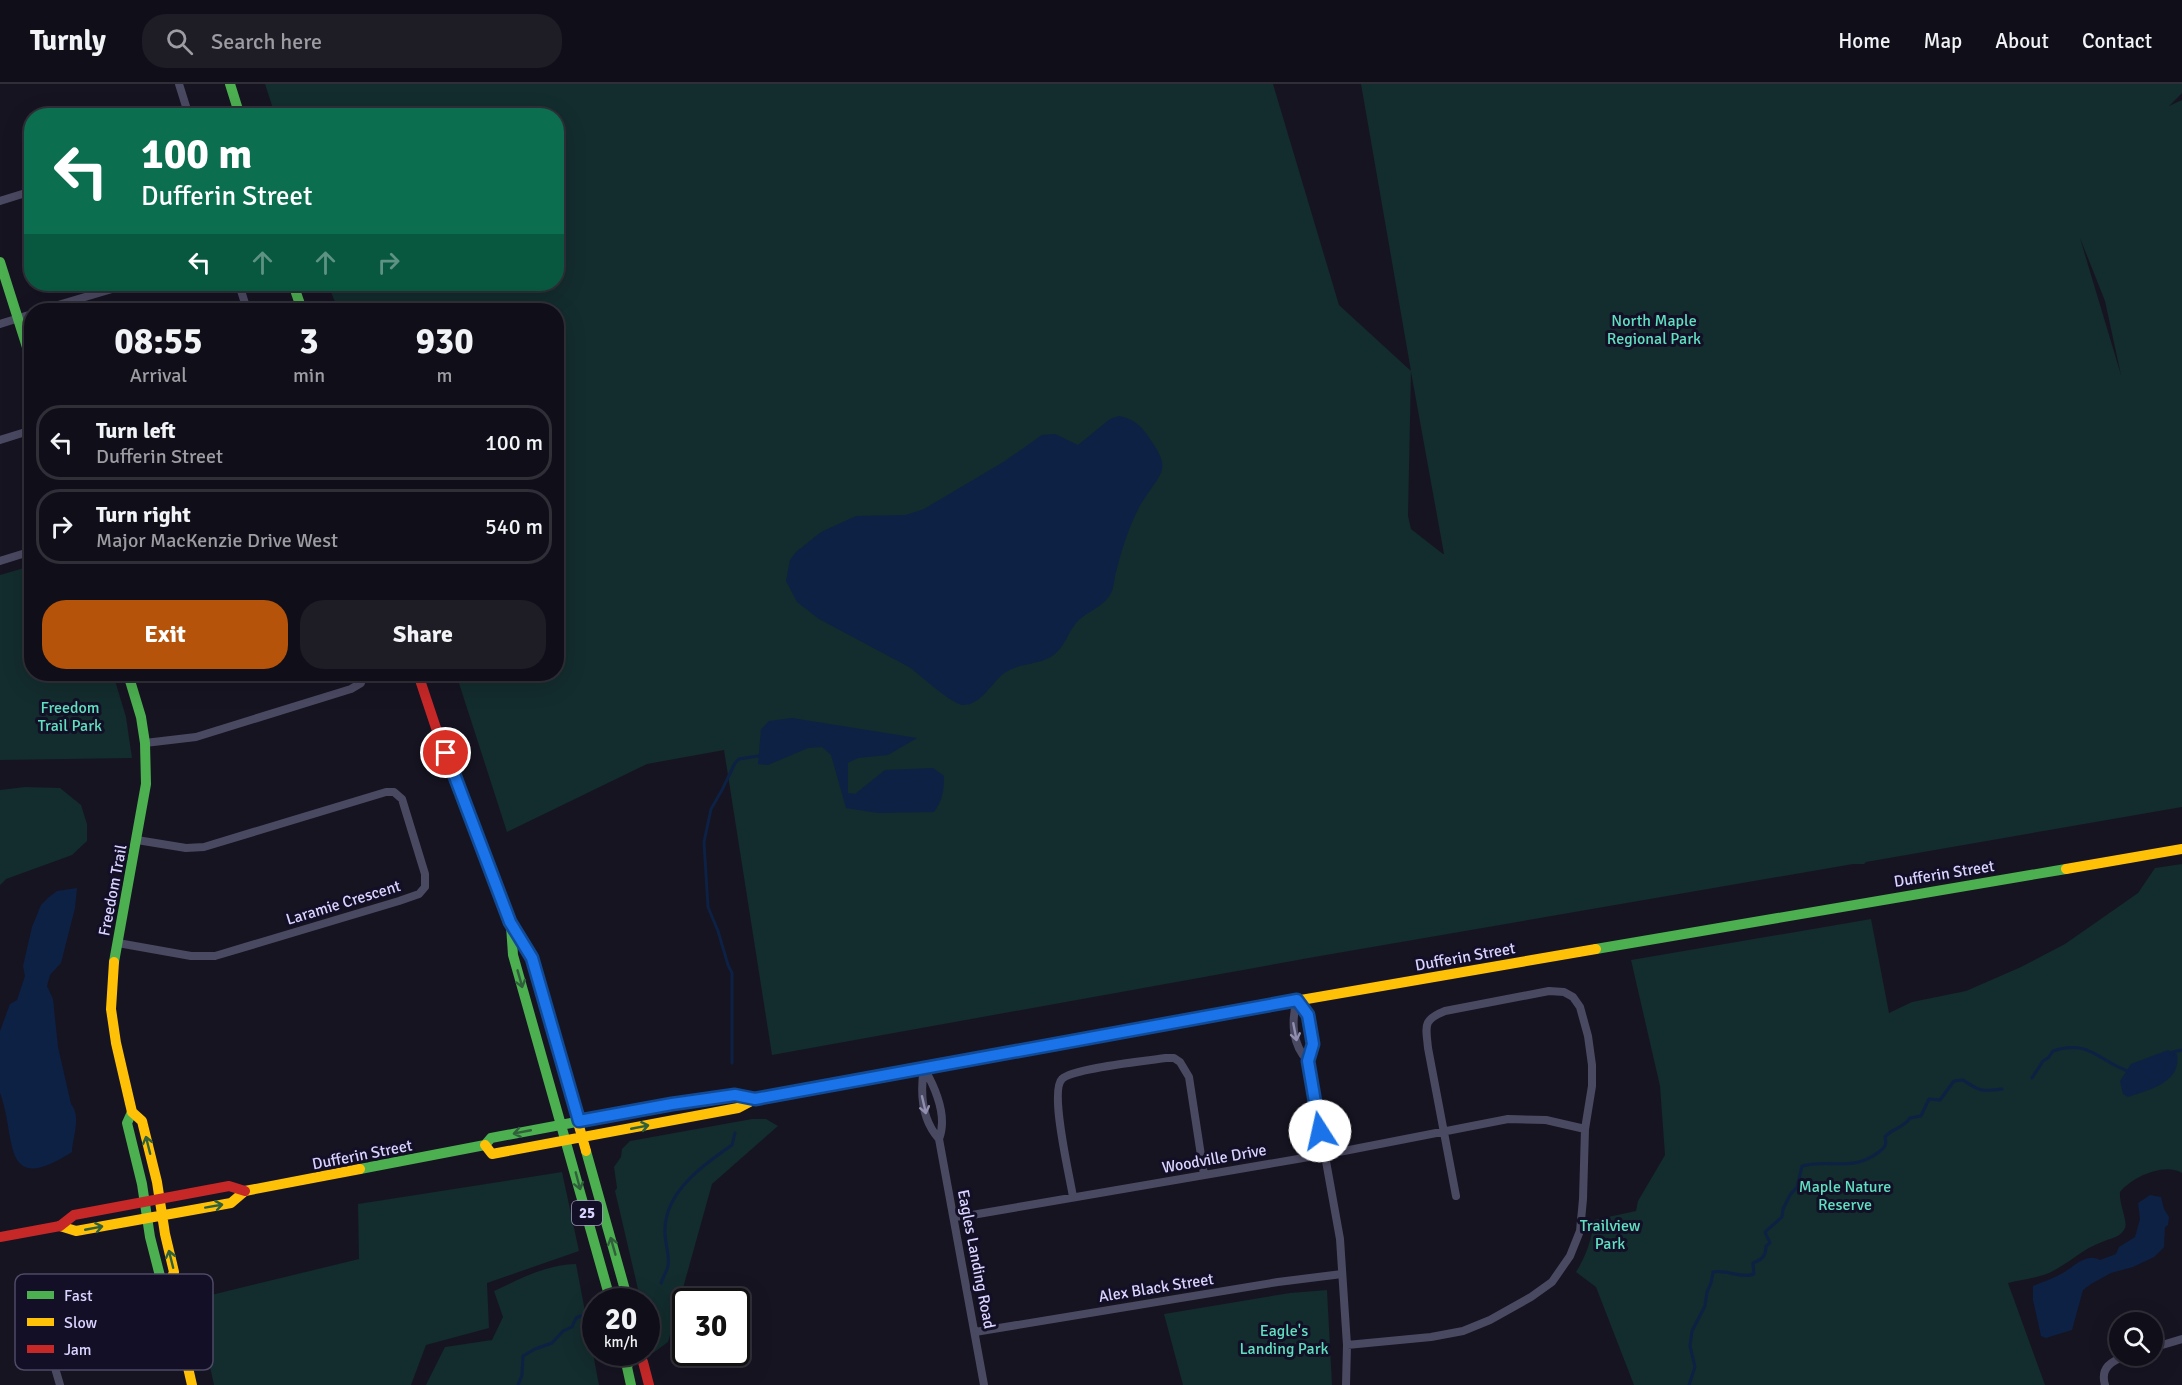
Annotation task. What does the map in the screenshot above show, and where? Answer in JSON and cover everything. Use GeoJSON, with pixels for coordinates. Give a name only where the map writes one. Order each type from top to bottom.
{"type":"FeatureCollection","features":[{"type":"Feature","properties":{"kind":"main road"},"geometry":{"type":"LineString","coordinates":[[230,84],[238,108]]}},
{"type":"Feature","properties":{"kind":"main road"},"geometry":{"type":"LineString","coordinates":[[0,262],[24,339]]}},
{"type":"Feature","properties":{"kind":"main road","name":"Freedom Trail"},"geometry":{"type":"LineString","coordinates":[[130,681],[141,717],[145,743],[146,784],[111,985],[111,1017],[115,1044],[132,1112],[142,1121],[160,1199],[173,1274]]}},
{"type":"Feature","properties":{"kind":"main road","name":"25"},"geometry":{"type":"LineString","coordinates":[[420,681],[437,731],[510,922],[532,958],[625,1288]]}},
{"type":"Feature","properties":{"kind":"main road","name":"Dufferin Street"},"geometry":{"type":"LineString","coordinates":[[485,1145],[492,1154],[738,1108],[755,1099],[1297,1000],[2182,849]]}},
{"type":"Feature","properties":{"kind":"main road","name":"25"},"geometry":{"type":"LineString","coordinates":[[510,922],[513,955],[567,1140],[606,1288]]}},
{"type":"Feature","properties":{"kind":"main road","name":"Dufferin Street"},"geometry":{"type":"LineString","coordinates":[[60,1226],[74,1215],[229,1186],[245,1191],[485,1145],[491,1138],[672,1104],[735,1095],[755,1099]]}},
{"type":"Feature","properties":{"kind":"main road","name":"Freedom Trail"},"geometry":{"type":"LineString","coordinates":[[132,1112],[127,1123],[160,1274]]}},
{"type":"Feature","properties":{"kind":"main road","name":"Dufferin Street"},"geometry":{"type":"LineString","coordinates":[[0,1237],[60,1226],[76,1231],[231,1203],[245,1191]]}},
{"type":"Feature","properties":{"kind":"main road"},"geometry":{"type":"LineString","coordinates":[[628,1366],[632,1385]]}},
{"type":"Feature","properties":{"kind":"main road"},"geometry":{"type":"LineString","coordinates":[[645,1366],[649,1385]]}},
{"type":"Feature","properties":{"kind":"main road"},"geometry":{"type":"LineString","coordinates":[[189,1370],[192,1385]]}},
{"type":"Feature","properties":{"kind":"street"},"geometry":{"type":"LineString","coordinates":[[179,84],[186,108]]}},
{"type":"Feature","properties":{"kind":"street"},"geometry":{"type":"LineString","coordinates":[[0,201],[24,194]]}},
{"type":"Feature","properties":{"kind":"street"},"geometry":{"type":"LineString","coordinates":[[65,303],[105,291]]}},
{"type":"Feature","properties":{"kind":"street"},"geometry":{"type":"LineString","coordinates":[[0,324],[24,316]]}},
{"type":"Feature","properties":{"kind":"street"},"geometry":{"type":"LineString","coordinates":[[0,440],[24,432]]}},
{"type":"Feature","properties":{"kind":"street"},"geometry":{"type":"LineString","coordinates":[[0,561],[24,554]]}},
{"type":"Feature","properties":{"kind":"street"},"geometry":{"type":"LineString","coordinates":[[145,743],[196,737],[351,689],[361,681]]}},
{"type":"Feature","properties":{"kind":"street","name":"Laramie Crescent"},"geometry":{"type":"LineString","coordinates":[[118,943],[191,956],[214,956],[399,901],[419,894],[425,887],[425,874],[402,799],[394,792],[386,792],[204,847],[186,848],[137,840]]}},
{"type":"Feature","properties":{"kind":"street"},"geometry":{"type":"LineString","coordinates":[[1347,1345],[1431,1337],[1463,1331],[1490,1320],[1552,1282],[1570,1256],[1580,1231],[1585,1129],[1592,1086],[1588,1036],[1580,1007],[1573,997],[1564,992],[1549,991],[1445,1011],[1431,1016],[1427,1023],[1428,1048],[1456,1196]]}},
{"type":"Feature","properties":{"kind":"street"},"geometry":{"type":"LineString","coordinates":[[1297,1000],[1292,1017],[1299,1052],[1308,1061]]}},
{"type":"Feature","properties":{"kind":"street"},"geometry":{"type":"LineString","coordinates":[[1297,1000],[1308,1015],[1313,1044],[1308,1061],[1340,1239],[1347,1345],[1346,1385]]}},
{"type":"Feature","properties":{"kind":"street"},"geometry":{"type":"LineString","coordinates":[[1073,1197],[1056,1103],[1058,1085],[1062,1078],[1077,1072],[1166,1058],[1174,1058],[1180,1062],[1189,1077],[1204,1176]]}},
{"type":"Feature","properties":{"kind":"street","name":"Eagles Landing Road"},"geometry":{"type":"LineString","coordinates":[[924,1068],[921,1090],[929,1128],[939,1139]]}},
{"type":"Feature","properties":{"kind":"street","name":"Eagles Landing Road"},"geometry":{"type":"LineString","coordinates":[[924,1068],[936,1090],[943,1127],[939,1139],[984,1385]]}},
{"type":"Feature","properties":{"kind":"street","name":"Woodville Drive"},"geometry":{"type":"LineString","coordinates":[[954,1216],[972,1215],[1204,1176],[1508,1119],[1546,1120],[1585,1129]]}},
{"type":"Feature","properties":{"kind":"street","name":"Alex Black Street"},"geometry":{"type":"LineString","coordinates":[[975,1332],[1278,1282],[1342,1274]]}},
{"type":"Feature","properties":{"kind":"street"},"geometry":{"type":"LineString","coordinates":[[2163,1345],[2182,1339]]}},
{"type":"Feature","properties":{"kind":"street"},"geometry":{"type":"LineString","coordinates":[[2105,1385],[2104,1375],[2109,1364]]}},
{"type":"Feature","properties":{"kind":"street"},"geometry":{"type":"LineString","coordinates":[[56,1370],[60,1385]]}},
{"type":"Feature","properties":{"kind":"green space","name":"North Maple Regional Park"},"geometry":{"type":"Polygon","coordinates":[[[265,84],[1273,84],[1339,305],[1411,371],[1361,84],[2182,84],[2182,93],[2169,106],[2182,100],[2182,807],[1864,864],[1853,864],[1320,956],[772,1055],[724,750],[647,764],[507,832],[458,681],[564,681],[564,303],[335,303],[331,291],[564,291],[564,108],[273,108],[265,84]],[[2080,238],[2121,375],[2105,301],[2080,238]],[[1411,372],[1408,516],[1411,529],[1444,554],[1411,372]]]}},
{"type":"Feature","properties":{"kind":"green space","name":"Freedom Trail Park"},"geometry":{"type":"Polygon","coordinates":[[[24,568],[24,681],[115,681],[126,717],[132,758],[0,760],[0,575],[24,568]]]}},
{"type":"Feature","properties":{"kind":"green space"},"geometry":{"type":"Polygon","coordinates":[[[25,787],[60,788],[81,805],[87,824],[87,841],[72,855],[6,879],[0,885],[0,790],[25,787]]]}},
{"type":"Feature","properties":{"kind":"green space","name":"Maple Nature Reserve"},"geometry":{"type":"Polygon","coordinates":[[[2182,864],[2182,1173],[2167,1169],[2158,1170],[2132,1181],[2120,1192],[2126,1225],[2121,1234],[2095,1245],[2049,1273],[2008,1283],[2045,1385],[1634,1385],[1596,1287],[1576,1272],[1588,1247],[1594,1220],[1636,1211],[1638,1201],[1665,1155],[1660,1086],[1631,960],[1871,919],[1889,1013],[1912,1002],[1966,991],[2021,967],[2065,944],[2138,893],[2155,868],[2182,864]]]}},
{"type":"Feature","properties":{"kind":"green space"},"geometry":{"type":"Polygon","coordinates":[[[752,1119],[766,1119],[778,1126],[712,1184],[683,1288],[672,1288],[672,1328],[668,1342],[660,1348],[660,1288],[638,1288],[615,1191],[617,1188],[614,1167],[621,1157],[622,1149],[630,1141],[752,1119]]]}},
{"type":"Feature","properties":{"kind":"green space"},"geometry":{"type":"Polygon","coordinates":[[[562,1172],[579,1251],[487,1283],[489,1328],[426,1345],[411,1385],[214,1385],[211,1370],[213,1370],[213,1295],[359,1259],[358,1204],[562,1172]]]}},
{"type":"Feature","properties":{"kind":"green space"},"geometry":{"type":"Polygon","coordinates":[[[576,1264],[582,1296],[582,1366],[595,1366],[599,1385],[426,1385],[445,1347],[492,1340],[503,1317],[494,1291],[524,1277],[576,1264]]]}},
{"type":"Feature","properties":{"kind":"green space","name":"Eagle's Landing Park"},"geometry":{"type":"Polygon","coordinates":[[[1327,1290],[1332,1385],[1183,1385],[1164,1314],[1290,1293],[1327,1290]]]}},
{"type":"Feature","properties":{"kind":"water"},"geometry":{"type":"Polygon","coordinates":[[[1119,416],[1132,420],[1145,432],[1160,456],[1162,469],[1131,525],[1112,591],[1104,602],[1077,622],[1056,653],[1044,660],[1006,672],[977,701],[971,704],[959,704],[909,667],[819,619],[797,602],[786,581],[790,560],[796,552],[821,532],[856,516],[906,515],[924,509],[1005,461],[1042,435],[1055,434],[1078,445],[1110,419],[1119,416]]]}},
{"type":"Feature","properties":{"kind":"water"},"geometry":{"type":"Polygon","coordinates":[[[792,718],[917,738],[888,755],[858,758],[848,763],[848,793],[855,794],[885,770],[933,768],[944,776],[944,786],[937,808],[934,812],[878,813],[846,808],[831,755],[822,747],[808,748],[768,765],[758,764],[761,729],[769,721],[792,718]]]}},
{"type":"Feature","properties":{"kind":"water"},"geometry":{"type":"Polygon","coordinates":[[[77,888],[75,908],[61,963],[50,975],[47,986],[53,999],[58,1047],[71,1104],[76,1115],[76,1128],[72,1152],[49,1164],[33,1168],[22,1165],[15,1156],[11,1143],[0,1093],[0,1031],[10,1004],[17,1000],[25,976],[23,966],[32,927],[41,905],[57,891],[77,888]]]}},
{"type":"Feature","properties":{"kind":"water"},"geometry":{"type":"Polygon","coordinates":[[[2168,1050],[2177,1054],[2177,1064],[2169,1079],[2154,1088],[2128,1097],[2123,1094],[2120,1081],[2131,1064],[2168,1050]]]}},
{"type":"Feature","properties":{"kind":"water"},"geometry":{"type":"Polygon","coordinates":[[[2150,1195],[2161,1197],[2169,1217],[2168,1225],[2165,1227],[2164,1247],[2154,1257],[2133,1267],[2111,1273],[2083,1290],[2072,1330],[2046,1338],[2041,1336],[2033,1300],[2033,1286],[2058,1276],[2085,1259],[2100,1260],[2116,1254],[2119,1247],[2135,1237],[2140,1219],[2138,1203],[2150,1195]]]}},
{"type":"Feature","properties":{"kind":"waterway"},"geometry":{"type":"LineString","coordinates":[[732,1063],[732,973],[708,907],[704,842],[711,809],[735,763],[739,759],[758,756]]}},
{"type":"Feature","properties":{"kind":"waterway"},"geometry":{"type":"LineString","coordinates":[[2032,1078],[2053,1051],[2066,1048],[2085,1049],[2128,1071]]}},
{"type":"Feature","properties":{"kind":"waterway"},"geometry":{"type":"LineString","coordinates":[[2171,1056],[2173,1052],[2182,1050]]}},
{"type":"Feature","properties":{"kind":"waterway"},"geometry":{"type":"LineString","coordinates":[[1689,1385],[1695,1367],[1690,1346],[1692,1331],[1705,1306],[1713,1272],[1754,1274],[1753,1263],[1763,1257],[1766,1246],[1770,1243],[1765,1232],[1782,1217],[1783,1209],[1797,1187],[1802,1166],[1822,1163],[1850,1164],[1869,1158],[1884,1147],[1885,1137],[1888,1134],[1905,1124],[1910,1118],[1921,1116],[1929,1099],[1940,1100],[1954,1081],[1963,1080],[1981,1090],[2002,1089]]}},
{"type":"Feature","properties":{"kind":"waterway"},"geometry":{"type":"LineString","coordinates":[[661,1283],[668,1266],[665,1229],[672,1203],[679,1191],[698,1170],[732,1145],[735,1133]]}},
{"type":"Feature","properties":{"kind":"waterway"},"geometry":{"type":"LineString","coordinates":[[518,1385],[522,1375],[523,1356],[552,1343],[563,1331],[572,1327],[576,1318],[581,1316]]}},
{"type":"Feature","properties":{"kind":"traffic: fast"},"geometry":{"type":"LineString","coordinates":[[230,84],[238,108]]}},
{"type":"Feature","properties":{"kind":"traffic: fast"},"geometry":{"type":"LineString","coordinates":[[0,262],[24,338]]}},
{"type":"Feature","properties":{"kind":"traffic: fast"},"geometry":{"type":"LineString","coordinates":[[295,291],[300,303]]}},
{"type":"Feature","properties":{"kind":"traffic: fast"},"geometry":{"type":"LineString","coordinates":[[114,962],[146,784],[145,743],[141,717],[130,681]]}},
{"type":"Feature","properties":{"kind":"traffic: fast"},"geometry":{"type":"LineString","coordinates":[[1596,949],[2066,869]]}},
{"type":"Feature","properties":{"kind":"traffic: fast"},"geometry":{"type":"LineString","coordinates":[[511,926],[513,955],[607,1288]]}},
{"type":"Feature","properties":{"kind":"traffic: fast"},"geometry":{"type":"LineString","coordinates":[[764,1097],[1272,1005]]}},
{"type":"Feature","properties":{"kind":"traffic: fast"},"geometry":{"type":"LineString","coordinates":[[360,1169],[485,1145],[491,1138],[672,1104],[735,1095],[755,1099]]}},
{"type":"Feature","properties":{"kind":"traffic: fast"},"geometry":{"type":"LineString","coordinates":[[132,1112],[127,1123],[142,1184],[150,1237],[159,1274]]}},
{"type":"Feature","properties":{"kind":"traffic: fast"},"geometry":{"type":"LineString","coordinates":[[586,1151],[624,1288]]}},
{"type":"Feature","properties":{"kind":"traffic: fast"},"geometry":{"type":"LineString","coordinates":[[627,1366],[631,1385]]}},
{"type":"Feature","properties":{"kind":"traffic: slow"},"geometry":{"type":"LineString","coordinates":[[2066,869],[2182,849]]}},
{"type":"Feature","properties":{"kind":"traffic: slow"},"geometry":{"type":"LineString","coordinates":[[486,859],[510,922],[532,958],[586,1151]]}},
{"type":"Feature","properties":{"kind":"traffic: slow"},"geometry":{"type":"LineString","coordinates":[[1272,1005],[1596,949]]}},
{"type":"Feature","properties":{"kind":"traffic: slow"},"geometry":{"type":"LineString","coordinates":[[114,962],[111,1009],[116,1043],[132,1112],[142,1121],[157,1182],[173,1274]]}},
{"type":"Feature","properties":{"kind":"traffic: slow"},"geometry":{"type":"LineString","coordinates":[[485,1145],[492,1154],[738,1108],[764,1097]]}},
{"type":"Feature","properties":{"kind":"traffic: slow"},"geometry":{"type":"LineString","coordinates":[[60,1226],[76,1231],[231,1203],[245,1191],[360,1169]]}},
{"type":"Feature","properties":{"kind":"traffic: slow"},"geometry":{"type":"LineString","coordinates":[[189,1370],[192,1385]]}},
{"type":"Feature","properties":{"kind":"traffic: jam"},"geometry":{"type":"LineString","coordinates":[[420,681],[486,859]]}},
{"type":"Feature","properties":{"kind":"traffic: jam"},"geometry":{"type":"LineString","coordinates":[[0,1237],[60,1226],[74,1215],[229,1186],[245,1191]]}},
{"type":"Feature","properties":{"kind":"traffic: jam"},"geometry":{"type":"LineString","coordinates":[[644,1366],[649,1385]]}},
{"type":"Feature","properties":{"kind":"route"},"geometry":{"type":"LineString","coordinates":[[446,753],[510,922],[532,958],[579,1121],[735,1095],[755,1099],[1297,1000],[1308,1015],[1313,1044],[1308,1061],[1320,1131]]}},
{"type":"Feature","properties":{"kind":"park label","name":"Trailview Park"},"geometry":{"type":"Point","coordinates":[1610,1234]}}]}
